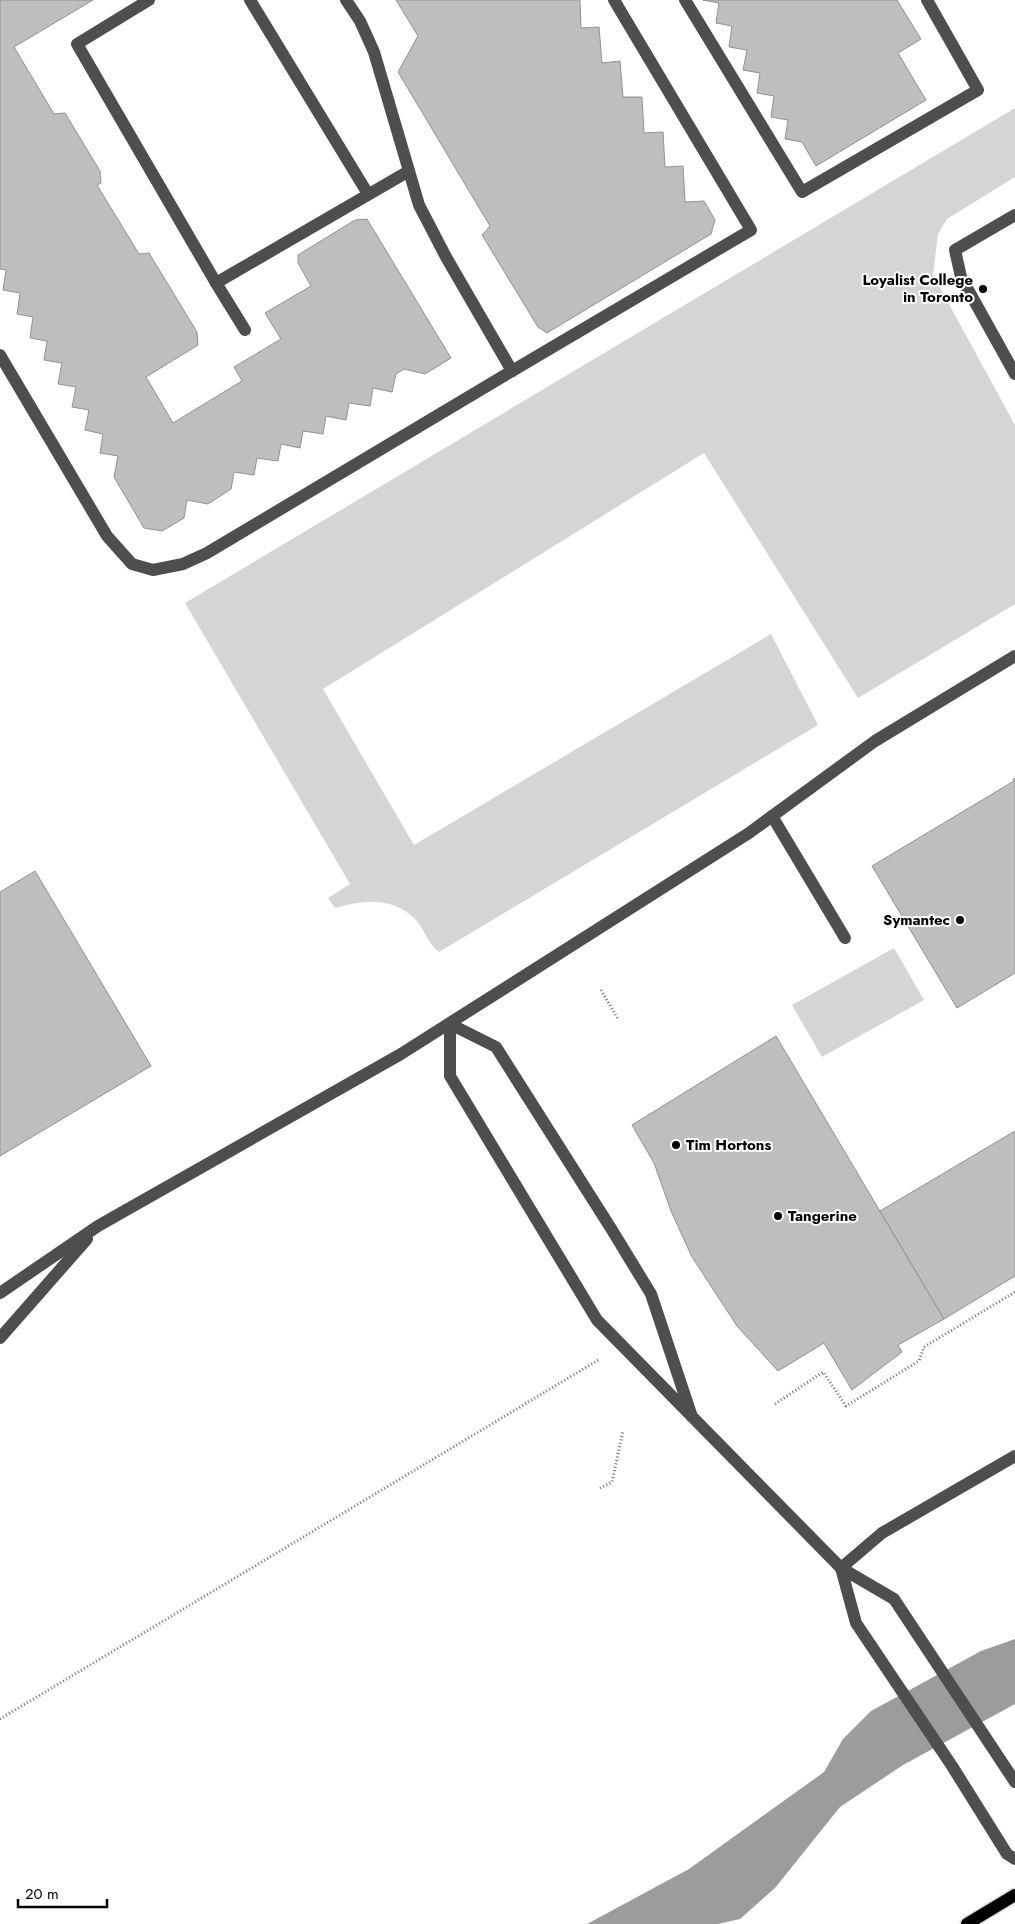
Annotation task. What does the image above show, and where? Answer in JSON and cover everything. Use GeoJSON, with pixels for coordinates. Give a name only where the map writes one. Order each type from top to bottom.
{"type":"FeatureCollection","features":[{"type":"Feature","properties":{"kind":"main road"},"geometry":{"type":"LineString","coordinates":[[967,1924],[1015,1895]]}},
{"type":"Feature","properties":{"kind":"street"},"geometry":{"type":"LineString","coordinates":[[149,0],[77,44],[245,330]]}},
{"type":"Feature","properties":{"kind":"street"},"geometry":{"type":"LineString","coordinates":[[250,0],[368,194]]}},
{"type":"Feature","properties":{"kind":"street"},"geometry":{"type":"LineString","coordinates":[[346,0],[360,21],[374,52],[419,205],[512,371]]}},
{"type":"Feature","properties":{"kind":"street"},"geometry":{"type":"LineString","coordinates":[[0,356],[107,536],[132,564],[153,570],[183,564],[207,552],[751,230],[614,0]]}},
{"type":"Feature","properties":{"kind":"street"},"geometry":{"type":"LineString","coordinates":[[685,0],[802,192],[978,90],[927,0]]}},
{"type":"Feature","properties":{"kind":"street"},"geometry":{"type":"LineString","coordinates":[[216,283],[409,171]]}},
{"type":"Feature","properties":{"kind":"street"},"geometry":{"type":"LineString","coordinates":[[1015,215],[955,250],[961,277],[1015,374]]}},
{"type":"Feature","properties":{"kind":"street"},"geometry":{"type":"LineString","coordinates":[[0,1292],[98,1226],[401,1054],[450,1024],[749,833],[876,741],[1015,656]]}},
{"type":"Feature","properties":{"kind":"street"},"geometry":{"type":"LineString","coordinates":[[772,816],[845,938]]}},
{"type":"Feature","properties":{"kind":"street"},"geometry":{"type":"LineString","coordinates":[[450,1024],[450,1076],[597,1320],[841,1568],[894,1599],[1015,1782]]}},
{"type":"Feature","properties":{"kind":"street"},"geometry":{"type":"LineString","coordinates":[[450,1024],[496,1047],[612,1230],[651,1294],[692,1417]]}},
{"type":"Feature","properties":{"kind":"street"},"geometry":{"type":"LineString","coordinates":[[0,1338],[98,1226]]}},
{"type":"Feature","properties":{"kind":"street"},"geometry":{"type":"LineString","coordinates":[[841,1568],[882,1533],[1015,1456]]}},
{"type":"Feature","properties":{"kind":"street"},"geometry":{"type":"LineString","coordinates":[[841,1568],[856,1623],[952,1766],[1007,1854],[1015,1859]]}},
{"type":"Feature","properties":{"kind":"path"},"geometry":{"type":"LineString","coordinates":[[601,990],[618,1019]]}},
{"type":"Feature","properties":{"kind":"path"},"geometry":{"type":"LineString","coordinates":[[775,1404],[823,1372],[846,1406],[919,1361],[924,1347],[1015,1292]]}},
{"type":"Feature","properties":{"kind":"path"},"geometry":{"type":"LineString","coordinates":[[0,1720],[600,1360]]}},
{"type":"Feature","properties":{"kind":"path"},"geometry":{"type":"LineString","coordinates":[[600,1488],[612,1482],[623,1431]]}},
{"type":"Feature","properties":{"kind":"shaded area"},"geometry":{"type":"Polygon","coordinates":[[[1015,108],[1015,177],[947,219],[938,234],[933,275],[1015,425],[1015,604],[858,698],[704,453],[323,689],[414,845],[771,634],[818,725],[439,952],[432,945],[416,920],[407,912],[397,907],[377,902],[367,902],[335,908],[328,898],[350,884],[185,603],[1015,108]]]}},
{"type":"Feature","properties":{"kind":"shaded area"},"geometry":{"type":"Polygon","coordinates":[[[894,948],[924,1000],[822,1057],[792,1005],[894,948]]]}},
{"type":"Feature","properties":{"kind":"shaded area"},"geometry":{"type":"Polygon","coordinates":[[[1015,1639],[1015,1704],[903,1765],[840,1807],[775,1888],[740,1919],[718,1924],[587,1924],[689,1869],[824,1772],[843,1739],[871,1711],[981,1651],[1015,1639]]]}},
{"type":"Feature","properties":{"kind":"building"},"geometry":{"type":"Polygon","coordinates":[[[0,0],[93,0],[14,47],[54,114],[65,113],[100,171],[101,183],[97,185],[139,254],[149,253],[197,332],[198,345],[146,377],[173,423],[242,381],[234,367],[281,339],[265,313],[311,286],[298,263],[298,255],[355,220],[367,219],[451,358],[425,374],[404,369],[396,374],[392,392],[373,388],[370,406],[349,403],[346,420],[326,416],[323,434],[303,431],[300,448],[281,444],[278,461],[257,458],[254,475],[234,472],[231,489],[208,504],[187,500],[184,518],[162,531],[144,528],[114,477],[118,456],[100,453],[103,434],[85,430],[89,410],[72,407],[76,387],[58,384],[62,363],[44,360],[47,341],[30,338],[33,317],[17,314],[20,293],[3,290],[6,270],[0,269],[0,0]]]}},
{"type":"Feature","properties":{"kind":"building"},"geometry":{"type":"Polygon","coordinates":[[[396,0],[580,0],[581,28],[599,27],[602,63],[620,61],[623,97],[642,97],[644,133],[663,132],[665,167],[683,166],[685,202],[704,201],[715,220],[711,234],[547,333],[538,327],[482,235],[490,226],[398,72],[418,36],[396,0]]]}},
{"type":"Feature","properties":{"kind":"building"},"geometry":{"type":"Polygon","coordinates":[[[703,0],[897,0],[921,39],[898,53],[926,100],[816,166],[802,142],[785,139],[788,120],[771,117],[774,96],[757,93],[760,73],[743,70],[747,50],[729,47],[732,26],[716,23],[719,3],[703,0]]]}},
{"type":"Feature","properties":{"kind":"building","name":"Symantec"},"geometry":{"type":"Polygon","coordinates":[[[1015,778],[1015,973],[957,1008],[872,866],[1014,781],[1013,779],[1015,778]]]}},
{"type":"Feature","properties":{"kind":"building"},"geometry":{"type":"Polygon","coordinates":[[[35,871],[151,1066],[0,1156],[0,892],[35,871]]]}},
{"type":"Feature","properties":{"kind":"building","name":"Tangerine"},"geometry":{"type":"Polygon","coordinates":[[[776,1036],[944,1319],[898,1345],[902,1352],[852,1390],[824,1343],[778,1371],[737,1326],[692,1257],[671,1211],[654,1163],[632,1125],[776,1036]]]}},
{"type":"Feature","properties":{"kind":"building"},"geometry":{"type":"Polygon","coordinates":[[[1015,1131],[1015,1276],[944,1319],[880,1211],[1015,1131]]]}},
{"type":"Feature","properties":{"kind":"place","name":"Loyalist College in Toronto"},"geometry":{"type":"Point","coordinates":[983,289]}},
{"type":"Feature","properties":{"kind":"place","name":"Symantec"},"geometry":{"type":"Point","coordinates":[960,920]}},
{"type":"Feature","properties":{"kind":"place","name":"Tim Hortons"},"geometry":{"type":"Point","coordinates":[676,1145]}},
{"type":"Feature","properties":{"kind":"place","name":"Tangerine"},"geometry":{"type":"Point","coordinates":[778,1216]}}]}
